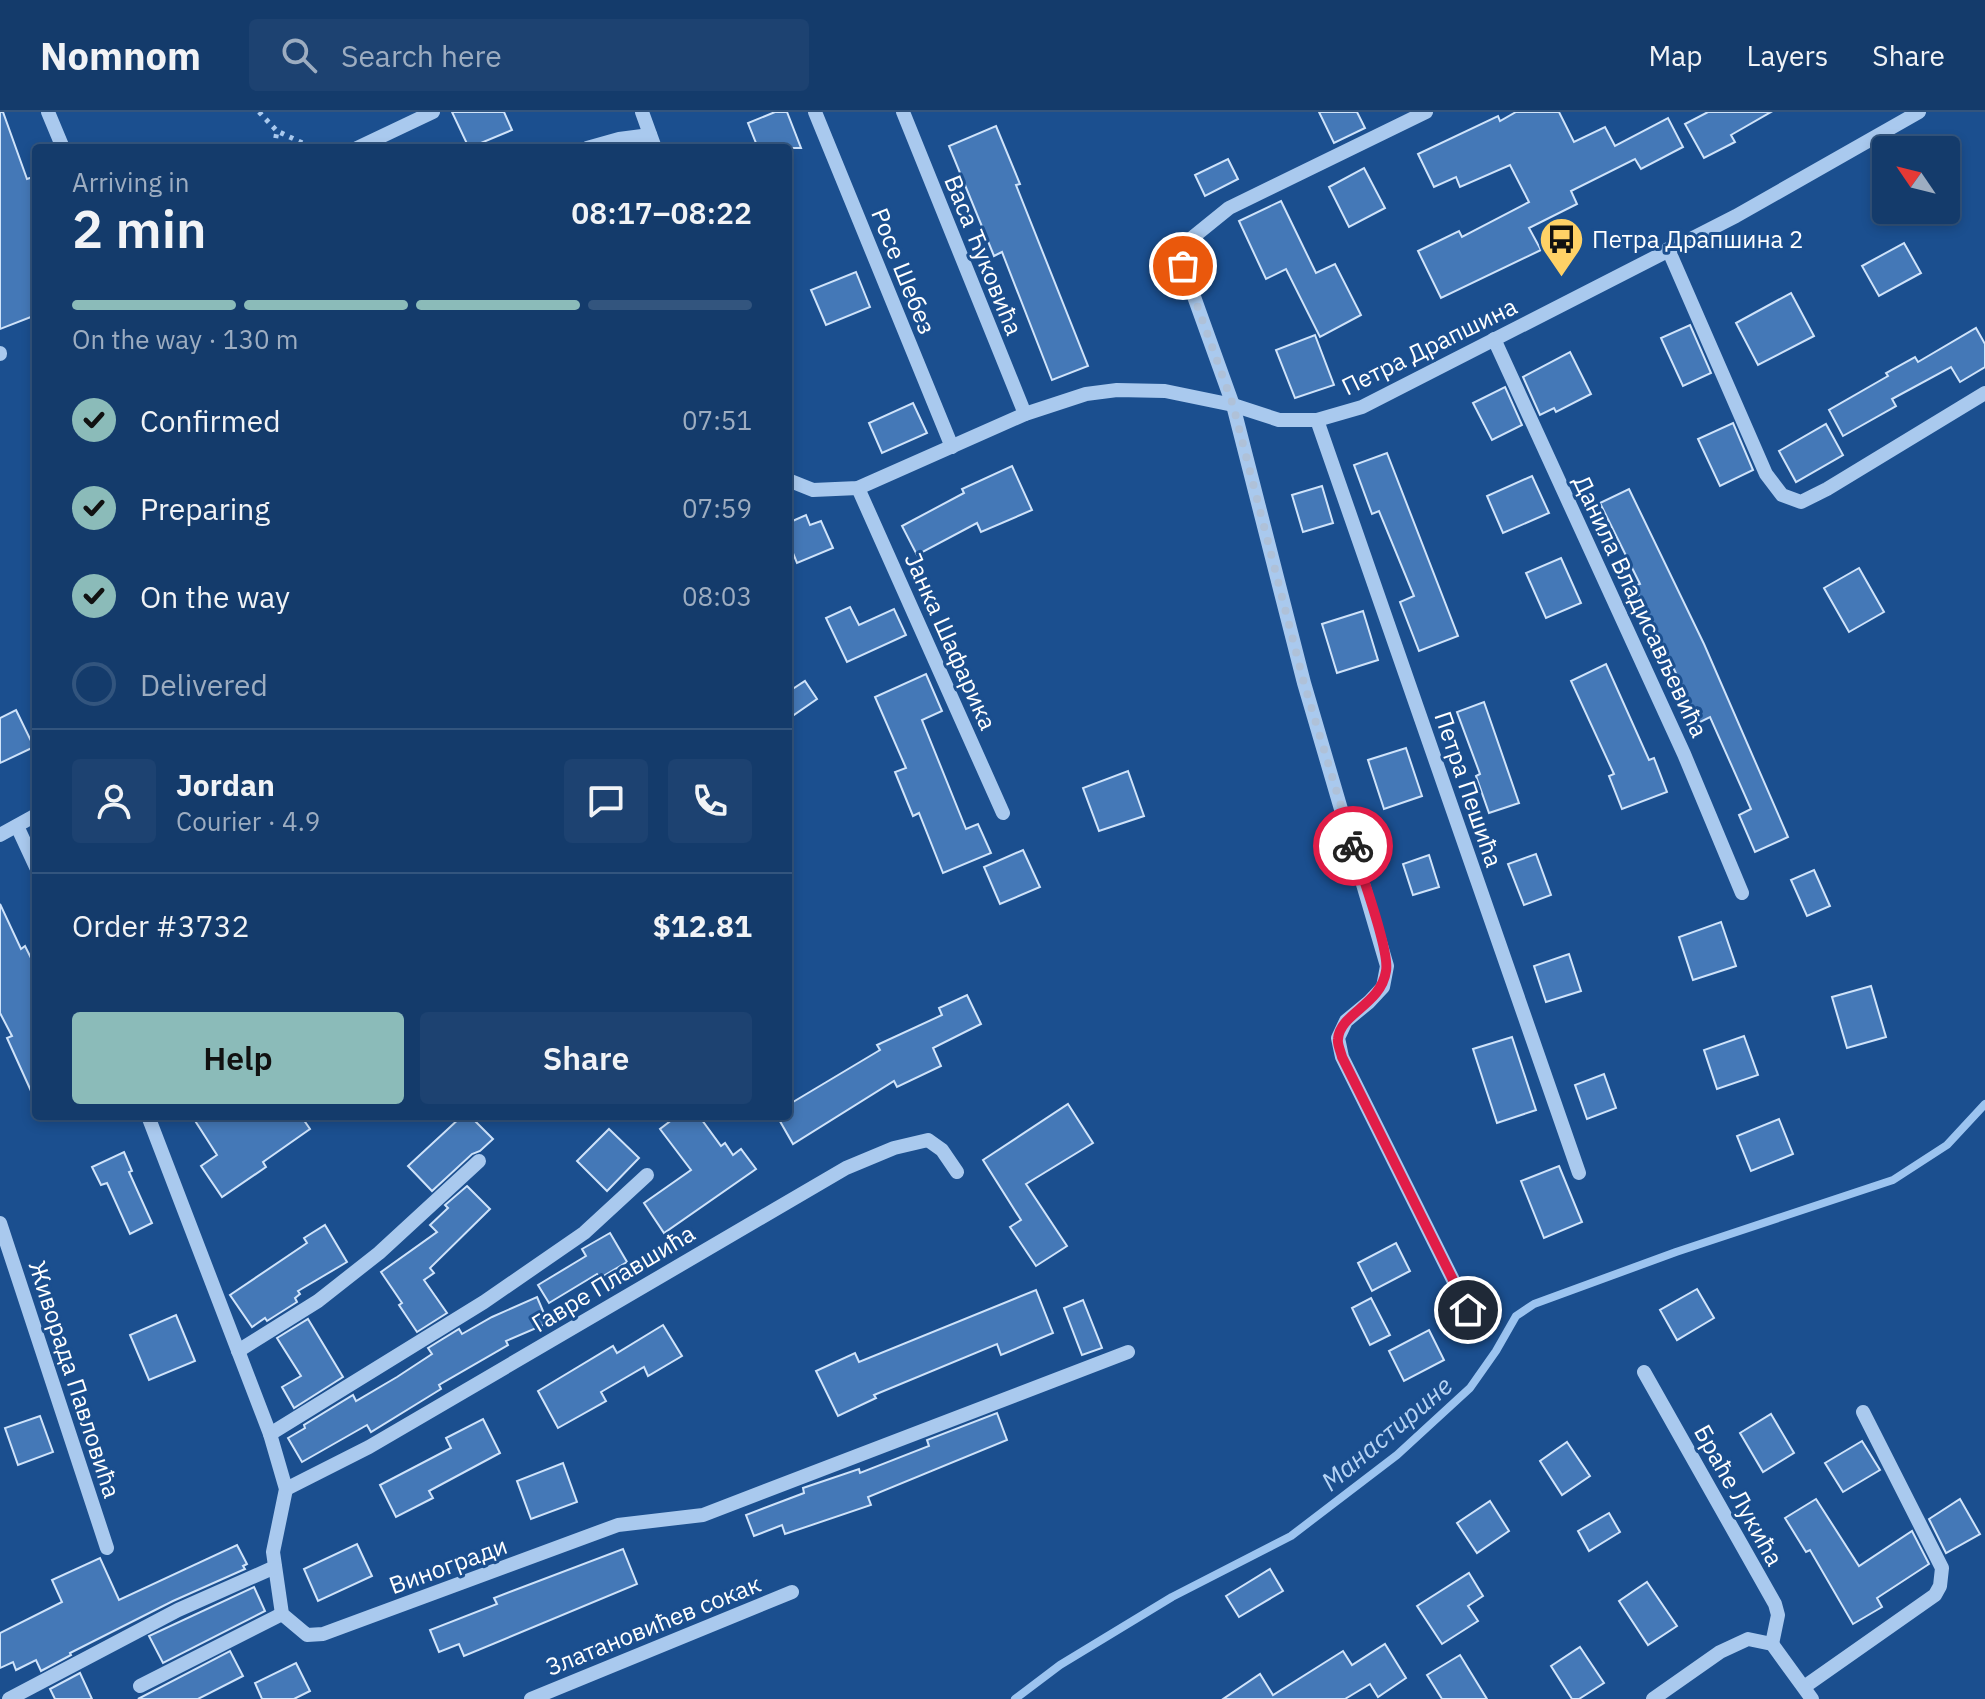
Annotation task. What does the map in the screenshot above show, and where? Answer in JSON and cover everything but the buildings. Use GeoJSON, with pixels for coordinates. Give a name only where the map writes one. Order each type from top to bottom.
{"type":"FeatureCollection","features":[{"type":"Feature","properties":{"kind":"street"},"geometry":{"type":"LineString","coordinates":[[48,112],[61,144]]}},
{"type":"Feature","properties":{"kind":"street"},"geometry":{"type":"LineString","coordinates":[[365,144],[433,112]]}},
{"type":"Feature","properties":{"kind":"street"},"geometry":{"type":"LineString","coordinates":[[601,144],[619,139],[653,142],[642,112]]}},
{"type":"Feature","properties":{"kind":"street","name":"Росе Шебез"},"geometry":{"type":"LineString","coordinates":[[815,112],[952,447]]}},
{"type":"Feature","properties":{"kind":"street","name":"Васа Ћуковића"},"geometry":{"type":"LineString","coordinates":[[903,112],[1025,414]]}},
{"type":"Feature","properties":{"kind":"street"},"geometry":{"type":"LineString","coordinates":[[1426,112],[1229,208],[1187,242],[1183,266],[1233,405],[1304,683],[1387,966],[1383,987],[1346,1021],[1338,1038],[1342,1057],[1468,1310]]}},
{"type":"Feature","properties":{"kind":"street","name":"Петра Драпшина"},"geometry":{"type":"LineString","coordinates":[[792,482],[813,490],[858,488],[1025,414],[1086,394],[1117,390],[1165,391],[1233,405],[1279,420],[1317,420],[1362,407],[1736,216],[1919,112]]}},
{"type":"Feature","properties":{"kind":"street"},"geometry":{"type":"LineString","coordinates":[[1668,249],[1766,474],[1782,495],[1801,502],[1827,489],[1985,393]]}},
{"type":"Feature","properties":{"kind":"street","name":"Данила Владисављевића"},"geometry":{"type":"LineString","coordinates":[[1494,339],[1684,754],[1742,893]]}},
{"type":"Feature","properties":{"kind":"street","name":"Петра Пешића"},"geometry":{"type":"LineString","coordinates":[[1317,420],[1579,1173]]}},
{"type":"Feature","properties":{"kind":"street","name":"Јанка Шафарика"},"geometry":{"type":"LineString","coordinates":[[858,488],[1003,813]]}},
{"type":"Feature","properties":{"kind":"street"},"geometry":{"type":"LineString","coordinates":[[0,835],[32,817]]}},
{"type":"Feature","properties":{"kind":"street"},"geometry":{"type":"LineString","coordinates":[[17,826],[32,858]]}},
{"type":"Feature","properties":{"kind":"street"},"geometry":{"type":"LineString","coordinates":[[140,1686],[282,1614],[274,1536],[286,1489],[270,1434],[150,1120]]}},
{"type":"Feature","properties":{"kind":"street","name":"Гавре Плавшића"},"geometry":{"type":"LineString","coordinates":[[286,1489],[369,1447],[846,1168],[894,1148],[928,1140],[942,1150],[957,1172]]}},
{"type":"Feature","properties":{"kind":"street"},"geometry":{"type":"LineString","coordinates":[[238,1351],[318,1301],[379,1253],[479,1161]]}},
{"type":"Feature","properties":{"kind":"street"},"geometry":{"type":"LineString","coordinates":[[270,1434],[484,1302],[584,1233],[647,1175]]}},
{"type":"Feature","properties":{"kind":"street","name":"Живорада Павловића"},"geometry":{"type":"LineString","coordinates":[[0,1223],[107,1548]]}},
{"type":"Feature","properties":{"kind":"street","name":"Виногради"},"geometry":{"type":"LineString","coordinates":[[282,1614],[307,1635],[323,1634],[618,1525],[703,1515],[1128,1352]]}},
{"type":"Feature","properties":{"kind":"street","name":"Браће Лукића"},"geometry":{"type":"LineString","coordinates":[[1644,1372],[1775,1604],[1778,1615],[1772,1644]]}},
{"type":"Feature","properties":{"kind":"street"},"geometry":{"type":"LineString","coordinates":[[1653,1699],[1720,1652],[1748,1639],[1772,1644],[1808,1693],[1935,1595],[1940,1586],[1942,1568],[1863,1412]]}},
{"type":"Feature","properties":{"kind":"street"},"geometry":{"type":"LineString","coordinates":[[9,1699],[178,1610],[275,1567]]}},
{"type":"Feature","properties":{"kind":"street","name":"Златановићев сокак"},"geometry":{"type":"LineString","coordinates":[[531,1699],[792,1592]]}},
{"type":"Feature","properties":{"kind":"path"},"geometry":{"type":"LineString","coordinates":[[259,112],[277,131],[305,144]]}},
{"type":"Feature","properties":{"kind":"path"},"geometry":{"type":"LineString","coordinates":[[275,144],[277,131]]}},
{"type":"Feature","properties":{"kind":"waterway","name":"Манастирине"},"geometry":{"type":"LineString","coordinates":[[1015,1699],[1060,1665],[1172,1597],[1291,1536],[1397,1455],[1470,1388],[1516,1316],[1534,1304],[1676,1252],[1893,1180],[1947,1145],[1985,1104]]}},
{"type":"Feature","properties":{"kind":"way so far"},"geometry":{"type":"LineString","coordinates":[[1183,266],[1233,405],[1304,683],[1353,846]]}},
{"type":"Feature","properties":{"kind":"place","name":"Петра Драпшина 2"},"geometry":{"type":"Point","coordinates":[1561,278]}},
{"type":"Feature","properties":{"kind":"route"},"geometry":{"type":"LineString","coordinates":[[1353,846],[1387,966],[1383,987],[1346,1021],[1338,1038],[1342,1057],[1468,1310]]}}]}
